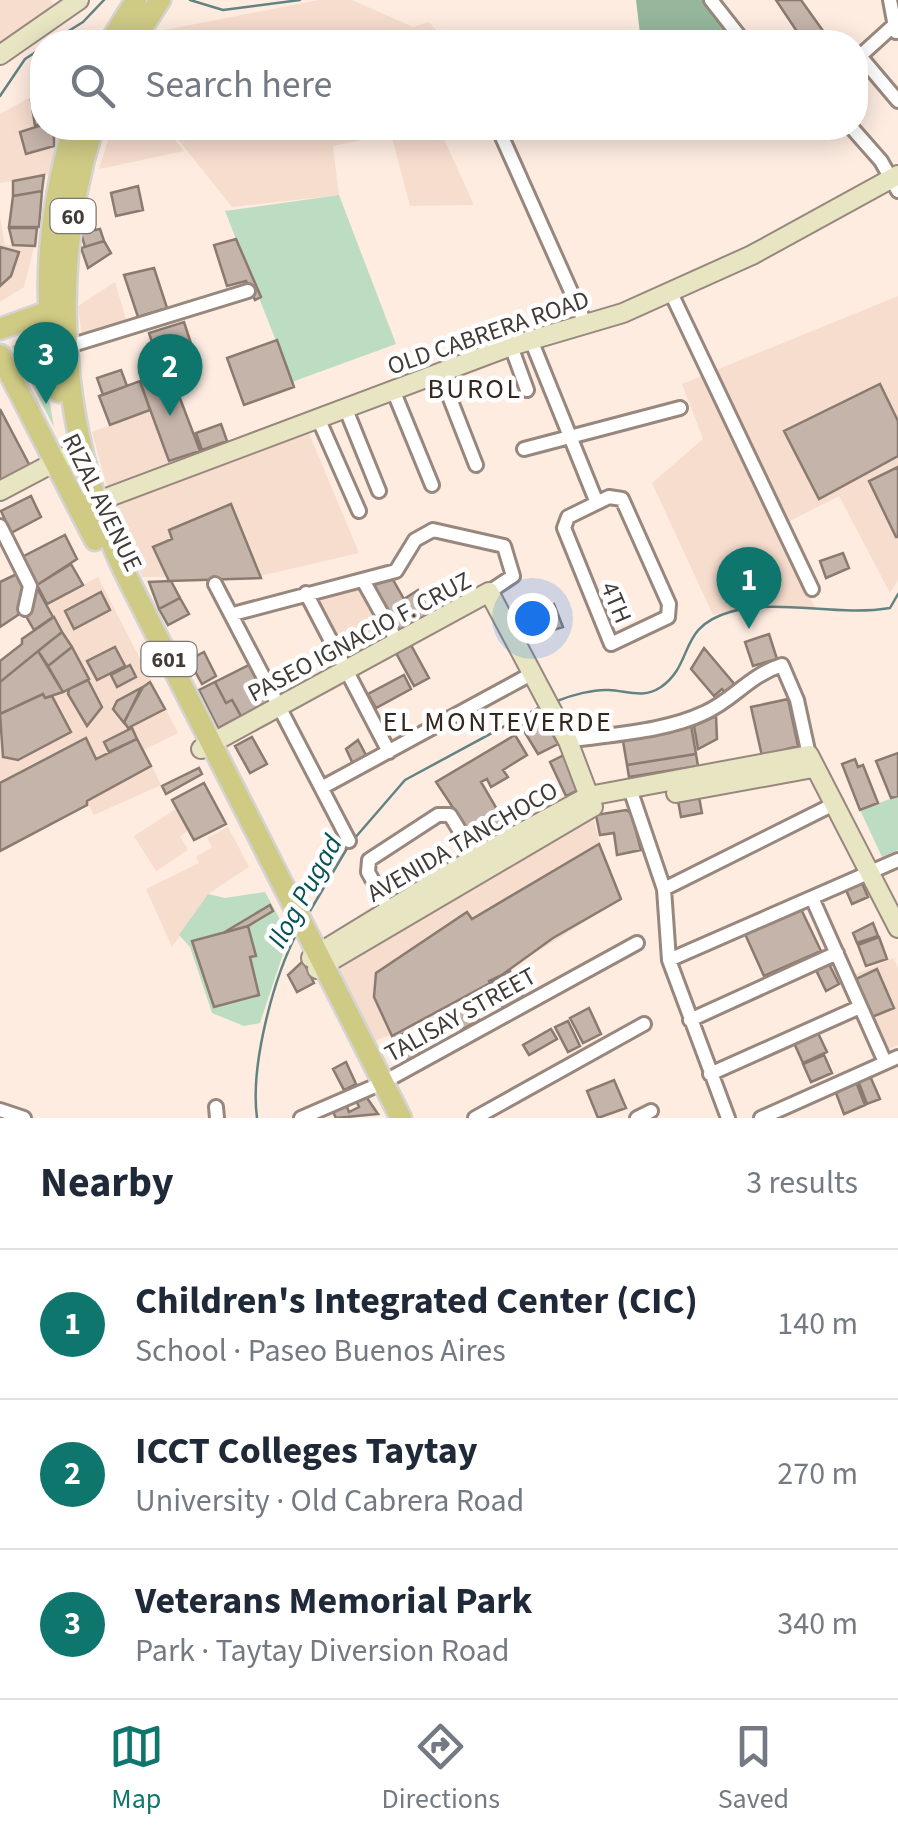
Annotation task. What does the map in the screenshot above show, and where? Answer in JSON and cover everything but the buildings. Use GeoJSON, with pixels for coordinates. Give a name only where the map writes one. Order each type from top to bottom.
{"type":"FeatureCollection","features":[{"type":"Feature","properties":{"kind":"main road"},"geometry":{"type":"LineString","coordinates":[[117,30],[136,0]]}},
{"type":"Feature","properties":{"kind":"main road"},"geometry":{"type":"LineString","coordinates":[[141,30],[160,0]]}},
{"type":"Feature","properties":{"kind":"main road","name":"60"},"geometry":{"type":"LineString","coordinates":[[71,140],[49,236],[68,405],[88,505]]}},
{"type":"Feature","properties":{"kind":"main road","name":"60"},"geometry":{"type":"LineString","coordinates":[[63,462],[68,405],[66,347],[56,308],[90,140]]}},
{"type":"Feature","properties":{"kind":"main road"},"geometry":{"type":"LineString","coordinates":[[0,329],[56,308]]}},
{"type":"Feature","properties":{"kind":"main road","name":"RIZAL AVENUE"},"geometry":{"type":"LineString","coordinates":[[0,356],[88,505],[161,673],[206,746]]}},
{"type":"Feature","properties":{"kind":"main road","name":"RIZAL AVENUE"},"geometry":{"type":"LineString","coordinates":[[88,505],[103,524],[206,746]]}},
{"type":"Feature","properties":{"kind":"main road","name":"601"},"geometry":{"type":"LineString","coordinates":[[206,746],[400,1118]]}},
{"type":"Feature","properties":{"kind":"street"},"geometry":{"type":"LineString","coordinates":[[37,30],[80,0]]}},
{"type":"Feature","properties":{"kind":"street"},"geometry":{"type":"LineString","coordinates":[[710,0],[734,30]]}},
{"type":"Feature","properties":{"kind":"street"},"geometry":{"type":"LineString","coordinates":[[868,50],[895,30],[890,0]]}},
{"type":"Feature","properties":{"kind":"street"},"geometry":{"type":"LineString","coordinates":[[0,56],[30,35]]}},
{"type":"Feature","properties":{"kind":"street"},"geometry":{"type":"LineString","coordinates":[[868,65],[898,101]]}},
{"type":"Feature","properties":{"kind":"street"},"geometry":{"type":"LineString","coordinates":[[503,140],[586,325]]}},
{"type":"Feature","properties":{"kind":"street"},"geometry":{"type":"LineString","coordinates":[[862,140],[896,182]]}},
{"type":"Feature","properties":{"kind":"street","name":"OLD CABRERA ROAD"},"geometry":{"type":"LineString","coordinates":[[88,505],[511,346],[586,325],[671,294],[896,182]]}},
{"type":"Feature","properties":{"kind":"street"},"geometry":{"type":"LineString","coordinates":[[66,347],[248,291]]}},
{"type":"Feature","properties":{"kind":"street"},"geometry":{"type":"LineString","coordinates":[[671,294],[812,589]]}},
{"type":"Feature","properties":{"kind":"street"},"geometry":{"type":"LineString","coordinates":[[532,340],[597,502]]}},
{"type":"Feature","properties":{"kind":"street"},"geometry":{"type":"LineString","coordinates":[[511,346],[527,390]]}},
{"type":"Feature","properties":{"kind":"street"},"geometry":{"type":"LineString","coordinates":[[440,372],[476,466]]}},
{"type":"Feature","properties":{"kind":"street"},"geometry":{"type":"LineString","coordinates":[[393,390],[432,485]]}},
{"type":"Feature","properties":{"kind":"street"},"geometry":{"type":"LineString","coordinates":[[345,407],[379,491]]}},
{"type":"Feature","properties":{"kind":"street"},"geometry":{"type":"LineString","coordinates":[[524,449],[680,408]]}},
{"type":"Feature","properties":{"kind":"street"},"geometry":{"type":"LineString","coordinates":[[318,418],[359,512]]}},
{"type":"Feature","properties":{"kind":"street"},"geometry":{"type":"LineString","coordinates":[[0,492],[63,462]]}},
{"type":"Feature","properties":{"kind":"street"},"geometry":{"type":"LineString","coordinates":[[0,504],[63,462]]}},
{"type":"Feature","properties":{"kind":"street","name":"4TH"},"geometry":{"type":"LineString","coordinates":[[609,497],[622,499],[669,604],[668,617],[611,644],[564,528],[568,518],[597,502],[609,497]]}},
{"type":"Feature","properties":{"kind":"street"},"geometry":{"type":"LineString","coordinates":[[0,526],[30,586],[25,609]]}},
{"type":"Feature","properties":{"kind":"street"},"geometry":{"type":"LineString","coordinates":[[233,614],[396,571],[415,540],[433,530],[504,546],[513,576],[489,592]]}},
{"type":"Feature","properties":{"kind":"street"},"geometry":{"type":"LineString","coordinates":[[364,582],[398,643]]}},
{"type":"Feature","properties":{"kind":"street"},"geometry":{"type":"LineString","coordinates":[[215,584],[350,841]]}},
{"type":"Feature","properties":{"kind":"street","name":"PASEO IGNACIO F. CRUZ"},"geometry":{"type":"LineString","coordinates":[[206,746],[489,592],[568,742],[591,802]]}},
{"type":"Feature","properties":{"kind":"street"},"geometry":{"type":"LineString","coordinates":[[306,593],[389,752]]}},
{"type":"Feature","properties":{"kind":"street"},"geometry":{"type":"LineString","coordinates":[[568,742],[690,720],[710,711],[756,674],[782,665],[797,700],[811,762],[836,803],[898,928]]}},
{"type":"Feature","properties":{"kind":"street"},"geometry":{"type":"LineString","coordinates":[[323,787],[533,673]]}},
{"type":"Feature","properties":{"kind":"street","name":"AVENIDA TANCHOCO"},"geometry":{"type":"LineString","coordinates":[[309,943],[393,918],[480,863],[591,802],[811,762]]}},
{"type":"Feature","properties":{"kind":"street"},"geometry":{"type":"LineString","coordinates":[[632,794],[664,889],[669,960],[728,1118]]}},
{"type":"Feature","properties":{"kind":"street"},"geometry":{"type":"LineString","coordinates":[[664,889],[836,803]]}},
{"type":"Feature","properties":{"kind":"street"},"geometry":{"type":"LineString","coordinates":[[393,918],[368,872],[369,860],[438,814],[450,815],[480,863]]}},
{"type":"Feature","properties":{"kind":"street"},"geometry":{"type":"LineString","coordinates":[[669,960],[898,860]]}},
{"type":"Feature","properties":{"kind":"street"},"geometry":{"type":"LineString","coordinates":[[761,1118],[892,1059],[860,1007],[812,898]]}},
{"type":"Feature","properties":{"kind":"street","name":"TALISAY STREET"},"geometry":{"type":"LineString","coordinates":[[301,1118],[382,1083],[637,943]]}},
{"type":"Feature","properties":{"kind":"street"},"geometry":{"type":"LineString","coordinates":[[690,1020],[836,953]]}},
{"type":"Feature","properties":{"kind":"street"},"geometry":{"type":"LineString","coordinates":[[710,1074],[860,1007]]}},
{"type":"Feature","properties":{"kind":"street"},"geometry":{"type":"LineString","coordinates":[[476,1118],[644,1024]]}},
{"type":"Feature","properties":{"kind":"street"},"geometry":{"type":"LineString","coordinates":[[0,1110],[24,1118]]}},
{"type":"Feature","properties":{"kind":"street"},"geometry":{"type":"LineString","coordinates":[[637,1118],[651,1110]]}},
{"type":"Feature","properties":{"kind":"shaded area"},"geometry":{"type":"Polygon","coordinates":[[[0,0],[51,0],[57,11],[0,47],[0,0]]]}},
{"type":"Feature","properties":{"kind":"shaded area"},"geometry":{"type":"Polygon","coordinates":[[[319,0],[352,0],[413,27],[429,22],[436,30],[164,30],[319,0]]]}},
{"type":"Feature","properties":{"kind":"shaded area"},"geometry":{"type":"Polygon","coordinates":[[[30,98],[30,140],[60,140],[50,174],[0,183],[0,114],[30,98]]]}},
{"type":"Feature","properties":{"kind":"shaded area"},"geometry":{"type":"Polygon","coordinates":[[[108,140],[175,140],[184,151],[99,169],[108,140]]]}},
{"type":"Feature","properties":{"kind":"shaded area"},"geometry":{"type":"Polygon","coordinates":[[[179,140],[362,140],[333,146],[339,195],[232,207],[179,140]]]}},
{"type":"Feature","properties":{"kind":"shaded area"},"geometry":{"type":"Polygon","coordinates":[[[393,140],[444,140],[474,205],[410,206],[393,140]]]}},
{"type":"Feature","properties":{"kind":"shaded area"},"geometry":{"type":"Polygon","coordinates":[[[0,218],[5,245],[34,247],[24,287],[0,302],[0,218]]]}},
{"type":"Feature","properties":{"kind":"shaded area"},"geometry":{"type":"Polygon","coordinates":[[[115,282],[127,323],[82,337],[78,306],[115,282]]]}},
{"type":"Feature","properties":{"kind":"shaded area"},"geometry":{"type":"Polygon","coordinates":[[[898,296],[898,580],[890,593],[839,496],[776,528],[815,607],[758,606],[713,615],[652,483],[703,439],[682,384],[898,296]]]}},
{"type":"Feature","properties":{"kind":"shaded area"},"geometry":{"type":"Polygon","coordinates":[[[150,410],[171,468],[108,491],[92,432],[150,410]]]}},
{"type":"Feature","properties":{"kind":"shaded area"},"geometry":{"type":"Polygon","coordinates":[[[308,431],[359,553],[260,576],[142,577],[120,531],[113,504],[308,431]]]}},
{"type":"Feature","properties":{"kind":"shaded area"},"geometry":{"type":"Polygon","coordinates":[[[98,577],[178,733],[144,750],[161,785],[94,815],[88,804],[0,850],[0,682],[62,632],[47,604],[98,577]]]}},
{"type":"Feature","properties":{"kind":"shaded area"},"geometry":{"type":"Polygon","coordinates":[[[361,588],[390,641],[349,663],[314,597],[361,588]]]}},
{"type":"Feature","properties":{"kind":"shaded area"},"geometry":{"type":"Polygon","coordinates":[[[176,809],[188,831],[180,836],[188,850],[156,871],[134,836],[176,809]]]}},
{"type":"Feature","properties":{"kind":"shaded area"},"geometry":{"type":"Polygon","coordinates":[[[593,816],[608,876],[621,899],[425,1022],[374,1041],[338,966],[593,816]]]}},
{"type":"Feature","properties":{"kind":"shaded area"},"geometry":{"type":"Polygon","coordinates":[[[228,827],[249,867],[208,894],[172,947],[146,889],[199,863],[196,857],[212,847],[207,838],[228,827]]]}},
{"type":"Feature","properties":{"kind":"shaded area"},"geometry":{"type":"Polygon","coordinates":[[[894,958],[898,968],[898,1045],[887,1050],[853,975],[894,958]]]}},
{"type":"Feature","properties":{"kind":"green space"},"geometry":{"type":"Polygon","coordinates":[[[636,0],[707,0],[731,30],[640,30],[636,0]]]}},
{"type":"Feature","properties":{"kind":"green space"},"geometry":{"type":"Polygon","coordinates":[[[339,195],[396,344],[292,382],[225,211],[339,195]]]}},
{"type":"Feature","properties":{"kind":"green space"},"geometry":{"type":"Polygon","coordinates":[[[38,336],[40,347],[54,427],[12,346],[38,336]]]}},
{"type":"Feature","properties":{"kind":"green space"},"geometry":{"type":"Polygon","coordinates":[[[898,796],[898,850],[882,857],[860,810],[898,796]]]}},
{"type":"Feature","properties":{"kind":"green space"},"geometry":{"type":"Polygon","coordinates":[[[265,892],[289,936],[260,1023],[244,1026],[212,1013],[190,947],[179,935],[208,894],[225,898],[265,892]]]}},
{"type":"Feature","properties":{"kind":"waterway"},"geometry":{"type":"LineString","coordinates":[[70,30],[104,0]]}},
{"type":"Feature","properties":{"kind":"waterway"},"geometry":{"type":"LineString","coordinates":[[190,0],[223,10],[300,0]]}},
{"type":"Feature","properties":{"kind":"waterway"},"geometry":{"type":"LineString","coordinates":[[0,96],[30,56]]}},
{"type":"Feature","properties":{"kind":"waterway","name":"Ilog Pugad"},"geometry":{"type":"LineString","coordinates":[[557,701],[597,690],[654,691],[672,678],[702,627],[730,612],[768,607],[890,608],[898,594]]}},
{"type":"Feature","properties":{"kind":"waterway","name":"Ilog Pugad"},"geometry":{"type":"LineString","coordinates":[[354,839],[405,780],[540,707]]}},
{"type":"Feature","properties":{"kind":"waterway","name":"Ilog Pugad"},"geometry":{"type":"LineString","coordinates":[[307,916],[349,845]]}},
{"type":"Feature","properties":{"kind":"waterway","name":"Ilog Pugad"},"geometry":{"type":"LineString","coordinates":[[257,1118],[260,1048],[280,973],[298,931]]}},
{"type":"Feature","properties":{"kind":"place","name":"Veterans Memorial Park"},"geometry":{"type":"Point","coordinates":[46,404]}},
{"type":"Feature","properties":{"kind":"place","name":"ICCT Colleges Taytay"},"geometry":{"type":"Point","coordinates":[170,416]}},
{"type":"Feature","properties":{"kind":"place","name":"Children's Integrated Center (CIC)"},"geometry":{"type":"Point","coordinates":[749,629]}},
{"type":"Feature","properties":{"kind":"district","name":"BUROL"},"geometry":{"type":"Point","coordinates":[475,388]}},
{"type":"Feature","properties":{"kind":"district","name":"EL MONTEVERDE"},"geometry":{"type":"Point","coordinates":[498,721]}}]}
